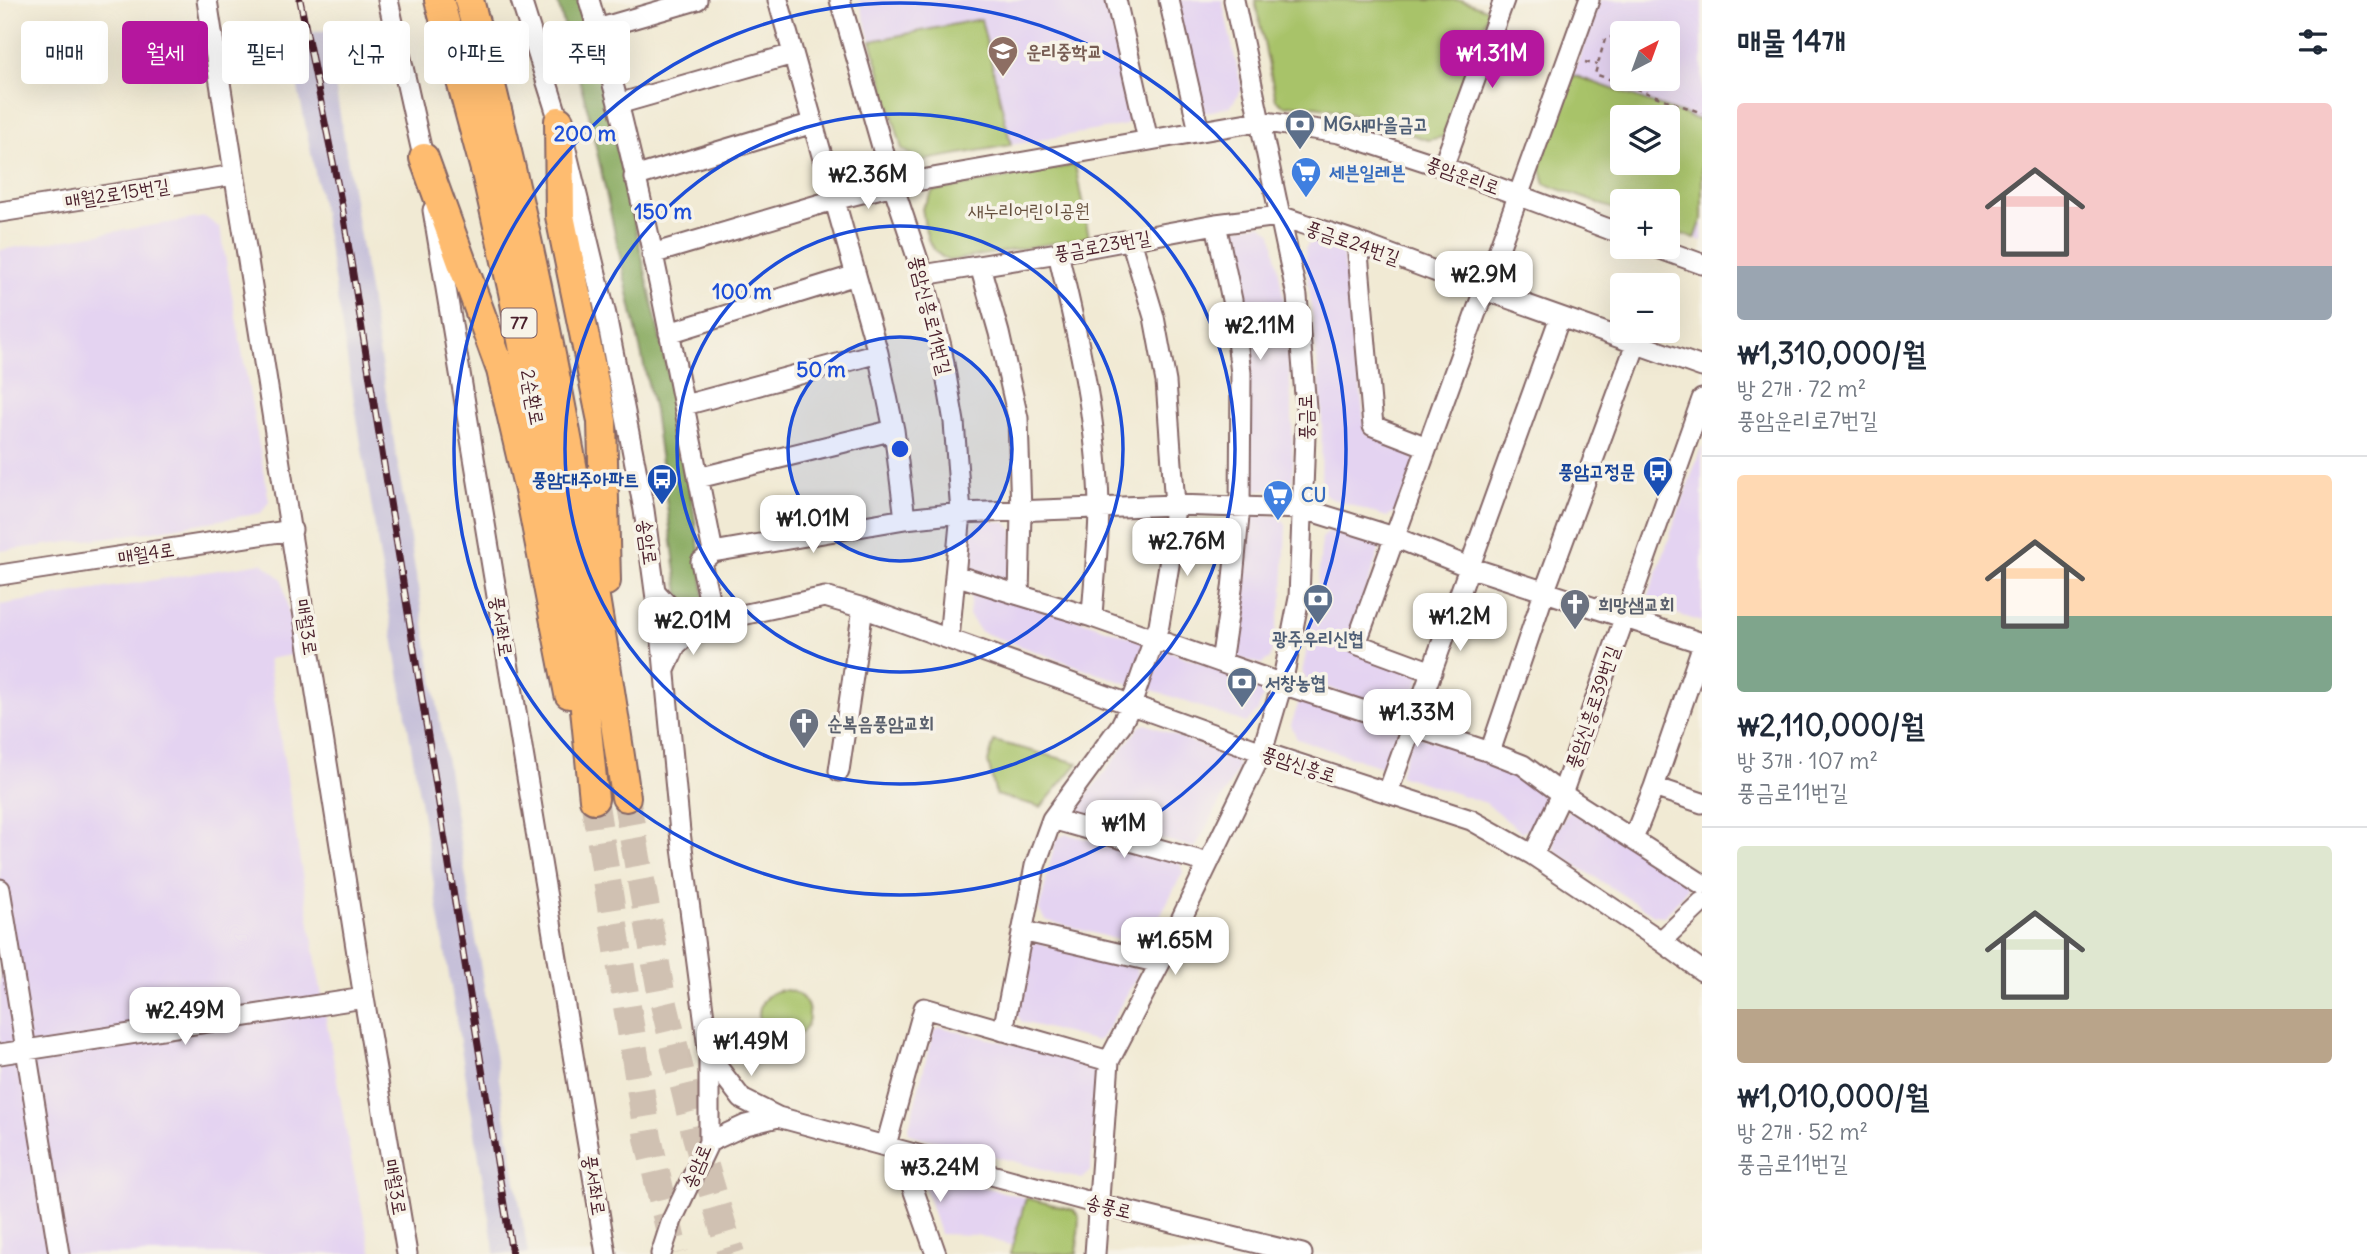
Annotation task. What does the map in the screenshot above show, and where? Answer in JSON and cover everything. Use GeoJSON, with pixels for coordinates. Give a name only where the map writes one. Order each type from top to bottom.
{"type":"FeatureCollection","features":[{"type":"Feature","properties":{"kind":"highway","name":"2순환로"},"geometry":{"type":"LineString","coordinates":[[469,1],[544,314],[608,675],[626,797]]}},
{"type":"Feature","properties":{"kind":"highway","name":"2순환로"},"geometry":{"type":"LineString","coordinates":[[424,158],[501,370],[531,499],[561,659],[594,799],[579,639],[513,292],[486,173],[441,6]]}},
{"type":"Feature","properties":{"kind":"highway"},"geometry":{"type":"LineString","coordinates":[[559,121],[560,216],[602,421],[608,675]]}},
{"type":"Feature","properties":{"kind":"street","name":"매월3로"},"geometry":{"type":"LineString","coordinates":[[208,0],[364,998],[407,1254]]}},
{"type":"Feature","properties":{"kind":"street","name":"풍서좌로"},"geometry":{"type":"LineString","coordinates":[[388,0],[424,158],[606,1254]]}},
{"type":"Feature","properties":{"kind":"street","name":"송암로"},"geometry":{"type":"LineString","coordinates":[[521,0],[559,121],[606,315],[644,510],[680,832],[709,1056],[709,1142],[672,1220],[661,1254]]}},
{"type":"Feature","properties":{"kind":"street"},"geometry":{"type":"LineString","coordinates":[[589,0],[595,21]]}},
{"type":"Feature","properties":{"kind":"street"},"geometry":{"type":"LineString","coordinates":[[625,21],[697,0]]}},
{"type":"Feature","properties":{"kind":"street"},"geometry":{"type":"LineString","coordinates":[[778,0],[878,353],[894,430],[905,519]]}},
{"type":"Feature","properties":{"kind":"street","name":"풍암신흥로11번길"},"geometry":{"type":"LineString","coordinates":[[840,0],[942,346],[954,422],[961,513],[948,639]]}},
{"type":"Feature","properties":{"kind":"street"},"geometry":{"type":"LineString","coordinates":[[1116,0],[1148,140]]}},
{"type":"Feature","properties":{"kind":"street"},"geometry":{"type":"LineString","coordinates":[[1169,0],[1199,131]]}},
{"type":"Feature","properties":{"kind":"street","name":"풍금로"},"geometry":{"type":"LineString","coordinates":[[1109,1061],[1160,963],[1262,752],[1282,684],[1299,598],[1306,408],[1298,310],[1234,0]]}},
{"type":"Feature","properties":{"kind":"street"},"geometry":{"type":"LineString","coordinates":[[1443,167],[1504,0]]}},
{"type":"Feature","properties":{"kind":"street"},"geometry":{"type":"LineString","coordinates":[[1432,671],[1356,644],[1590,0]]}},
{"type":"Feature","properties":{"kind":"street"},"geometry":{"type":"LineString","coordinates":[[618,104],[793,54]]}},
{"type":"Feature","properties":{"kind":"street"},"geometry":{"type":"LineString","coordinates":[[612,84],[685,405],[713,552]]}},
{"type":"Feature","properties":{"kind":"street","name":"풍암운리로"},"geometry":{"type":"LineString","coordinates":[[652,254],[893,185],[1259,121],[1339,132],[1443,167],[1610,230]]}},
{"type":"Feature","properties":{"kind":"street"},"geometry":{"type":"LineString","coordinates":[[634,177],[813,123]]}},
{"type":"Feature","properties":{"kind":"street","name":"매월2로15번길"},"geometry":{"type":"LineString","coordinates":[[0,212],[234,175]]}},
{"type":"Feature","properties":{"kind":"street","name":"풍금로23번길"},"geometry":{"type":"LineString","coordinates":[[923,275],[1216,224],[1280,216]]}},
{"type":"Feature","properties":{"kind":"street","name":"풍금로24번길"},"geometry":{"type":"LineString","coordinates":[[1280,216],[1702,367]]}},
{"type":"Feature","properties":{"kind":"street"},"geometry":{"type":"LineString","coordinates":[[1216,224],[1232,300],[1241,373],[1240,506],[1221,662]]}},
{"type":"Feature","properties":{"kind":"street"},"geometry":{"type":"LineString","coordinates":[[1003,1031],[1035,866],[1052,819],[1121,725],[1131,705],[1159,625],[1169,565],[1175,505],[1167,382],[1154,317],[1131,240]]}},
{"type":"Feature","properties":{"kind":"street"},"geometry":{"type":"LineString","coordinates":[[1357,242],[1373,426],[1427,447]]}},
{"type":"Feature","properties":{"kind":"street"},"geometry":{"type":"LineString","coordinates":[[1058,253],[1080,341],[1092,414],[1099,506],[1092,617]]}},
{"type":"Feature","properties":{"kind":"street"},"geometry":{"type":"LineString","coordinates":[[1680,256],[1702,264]]}},
{"type":"Feature","properties":{"kind":"street"},"geometry":{"type":"LineString","coordinates":[[980,266],[999,333],[1018,418],[1021,512],[1019,595]]}},
{"type":"Feature","properties":{"kind":"street"},"geometry":{"type":"LineString","coordinates":[[669,332],[856,275]]}},
{"type":"Feature","properties":{"kind":"street"},"geometry":{"type":"LineString","coordinates":[[1388,792],[1560,317]]}},
{"type":"Feature","properties":{"kind":"street"},"geometry":{"type":"LineString","coordinates":[[1490,752],[1545,590],[1636,344]]}},
{"type":"Feature","properties":{"kind":"street"},"geometry":{"type":"LineString","coordinates":[[685,405],[878,353]]}},
{"type":"Feature","properties":{"kind":"street","name":"풍암신흥로39번길"},"geometry":{"type":"LineString","coordinates":[[1532,855],[1562,794],[1702,399]]}},
{"type":"Feature","properties":{"kind":"street"},"geometry":{"type":"LineString","coordinates":[[698,478],[894,430]]}},
{"type":"Feature","properties":{"kind":"street"},"geometry":{"type":"LineString","coordinates":[[707,623],[701,562],[713,552],[905,519],[961,513],[1175,505],[1304,509],[1394,537],[1469,567],[1624,616],[1702,645],[1654,787],[1633,839]]}},
{"type":"Feature","properties":{"kind":"street","name":"매월4로"},"geometry":{"type":"LineString","coordinates":[[0,575],[292,530]]}},
{"type":"Feature","properties":{"kind":"street"},"geometry":{"type":"LineString","coordinates":[[955,575],[1092,617],[1523,765],[1562,794],[1702,884]]}},
{"type":"Feature","properties":{"kind":"street"},"geometry":{"type":"LineString","coordinates":[[655,591],[668,607],[687,622],[707,623]]}},
{"type":"Feature","properties":{"kind":"street","name":"풍암신흥로"},"geometry":{"type":"LineString","coordinates":[[707,623],[825,597],[863,608],[1262,752],[1471,820],[1532,855],[1702,971]]}},
{"type":"Feature","properties":{"kind":"street"},"geometry":{"type":"LineString","coordinates":[[839,771],[863,608]]}},
{"type":"Feature","properties":{"kind":"street"},"geometry":{"type":"LineString","coordinates":[[664,671],[676,645],[707,623]]}},
{"type":"Feature","properties":{"kind":"street"},"geometry":{"type":"LineString","coordinates":[[1654,787],[1702,803]]}},
{"type":"Feature","properties":{"kind":"street"},"geometry":{"type":"LineString","coordinates":[[1052,819],[1208,863]]}},
{"type":"Feature","properties":{"kind":"street"},"geometry":{"type":"LineString","coordinates":[[0,889],[59,1254]]}},
{"type":"Feature","properties":{"kind":"street"},"geometry":{"type":"LineString","coordinates":[[1661,941],[1702,902]]}},
{"type":"Feature","properties":{"kind":"street"},"geometry":{"type":"LineString","coordinates":[[1022,930],[1160,963]]}},
{"type":"Feature","properties":{"kind":"street"},"geometry":{"type":"LineString","coordinates":[[0,1055],[364,998]]}},
{"type":"Feature","properties":{"kind":"street"},"geometry":{"type":"LineString","coordinates":[[886,1145],[925,1008],[1109,1061],[1095,1254]]}},
{"type":"Feature","properties":{"kind":"street"},"geometry":{"type":"LineString","coordinates":[[709,1056],[742,1099],[778,1117]]}},
{"type":"Feature","properties":{"kind":"street","name":"송풍로"},"geometry":{"type":"LineString","coordinates":[[709,1142],[746,1125],[778,1117],[1098,1204],[1302,1254]]}},
{"type":"Feature","properties":{"kind":"street"},"geometry":{"type":"LineString","coordinates":[[918,1156],[911,1183],[936,1254]]}},
{"type":"Feature","properties":{"kind":"path"},"geometry":{"type":"LineString","coordinates":[[1610,38],[1605,39],[1595,74],[1610,79]]}},
{"type":"Feature","properties":{"kind":"path"},"geometry":{"type":"LineString","coordinates":[[1642,91],[1702,113]]}},
{"type":"Feature","properties":{"kind":"shaded area","name":"운리중학교"},"geometry":{"type":"Polygon","coordinates":[[[859,0],[1106,0],[1133,115],[1126,125],[920,161],[902,149],[859,0]]]}},
{"type":"Feature","properties":{"kind":"shaded area"},"geometry":{"type":"Polygon","coordinates":[[[1175,0],[1222,0],[1242,89],[1231,106],[1205,113],[1200,109],[1175,0]]]}},
{"type":"Feature","properties":{"kind":"shaded area"},"geometry":{"type":"Polygon","coordinates":[[[1600,0],[1702,0],[1702,241],[1680,233],[1680,189],[1610,189],[1610,208],[1545,184],[1540,166],[1600,0]]]}},
{"type":"Feature","properties":{"kind":"shaded area"},"geometry":{"type":"Polygon","coordinates":[[[323,31],[323,84],[335,84],[528,1254],[495,1254],[323,213],[297,84],[309,84],[309,34],[323,31]]]}},
{"type":"Feature","properties":{"kind":"shaded area"},"geometry":{"type":"Polygon","coordinates":[[[205,217],[220,228],[269,501],[261,513],[148,532],[0,551],[0,250],[205,217]]]}},
{"type":"Feature","properties":{"kind":"shaded area"},"geometry":{"type":"Polygon","coordinates":[[[1261,224],[1272,233],[1284,300],[1292,411],[1293,479],[1283,491],[1254,490],[1248,485],[1228,237],[1235,228],[1261,224]]]}},
{"type":"Feature","properties":{"kind":"shaded area"},"geometry":{"type":"Polygon","coordinates":[[[1315,237],[1341,244],[1356,338],[1365,433],[1409,449],[1415,462],[1398,511],[1387,517],[1330,498],[1321,490],[1322,407],[1305,248],[1315,237]]]}},
{"type":"Feature","properties":{"kind":"shaded area"},"geometry":{"type":"Polygon","coordinates":[[[1702,445],[1702,622],[1652,606],[1648,598],[1702,445]]]}},
{"type":"Feature","properties":{"kind":"shaded area"},"geometry":{"type":"Polygon","coordinates":[[[1256,514],[1279,516],[1286,525],[1283,594],[1270,658],[1261,664],[1237,658],[1231,647],[1248,523],[1256,514]]]}},
{"type":"Feature","properties":{"kind":"shaded area"},"geometry":{"type":"Polygon","coordinates":[[[981,520],[1006,522],[1014,531],[1011,589],[972,578],[972,531],[981,520]]]}},
{"type":"Feature","properties":{"kind":"shaded area"},"geometry":{"type":"Polygon","coordinates":[[[1334,528],[1378,544],[1380,548],[1346,650],[1421,675],[1410,706],[1400,712],[1308,681],[1302,673],[1316,602],[1322,538],[1334,528]]]}},
{"type":"Feature","properties":{"kind":"shaded area"},"geometry":{"type":"Polygon","coordinates":[[[262,563],[282,579],[297,654],[268,659],[317,968],[352,1164],[372,1254],[0,1254],[0,605],[262,563]]]}},
{"type":"Feature","properties":{"kind":"shaded area"},"geometry":{"type":"Polygon","coordinates":[[[972,584],[1145,642],[1131,685],[981,632],[969,615],[972,584]]]}},
{"type":"Feature","properties":{"kind":"shaded area"},"geometry":{"type":"Polygon","coordinates":[[[1158,647],[1266,687],[1258,711],[1246,723],[1144,687],[1158,647]]]}},
{"type":"Feature","properties":{"kind":"shaded area"},"geometry":{"type":"Polygon","coordinates":[[[1300,699],[1405,731],[1390,770],[1297,739],[1291,725],[1300,699]]]}},
{"type":"Feature","properties":{"kind":"shaded area"},"geometry":{"type":"Polygon","coordinates":[[[1146,724],[1235,759],[1239,767],[1195,848],[1077,816],[1081,803],[1140,726],[1146,724]]]}},
{"type":"Feature","properties":{"kind":"shaded area"},"geometry":{"type":"Polygon","coordinates":[[[1413,734],[1519,772],[1549,797],[1541,824],[1537,828],[1521,832],[1486,803],[1399,775],[1413,734]]]}},
{"type":"Feature","properties":{"kind":"shaded area"},"geometry":{"type":"Polygon","coordinates":[[[1573,808],[1686,883],[1687,889],[1665,916],[1654,915],[1557,853],[1554,848],[1554,835],[1569,810],[1573,808]]]}},
{"type":"Feature","properties":{"kind":"shaded area"},"geometry":{"type":"Polygon","coordinates":[[[1067,834],[1180,863],[1183,872],[1144,947],[1045,920],[1039,910],[1056,838],[1067,834]]]}},
{"type":"Feature","properties":{"kind":"shaded area"},"geometry":{"type":"Polygon","coordinates":[[[1035,942],[1136,968],[1138,975],[1102,1038],[1097,1041],[1022,1022],[1015,1013],[1026,949],[1035,942]]]}},
{"type":"Feature","properties":{"kind":"shaded area"},"geometry":{"type":"Polygon","coordinates":[[[940,1027],[1089,1063],[1097,1071],[1091,1170],[1082,1179],[912,1135],[908,1131],[933,1032],[940,1027]]]}},
{"type":"Feature","properties":{"kind":"shaded area"},"geometry":{"type":"Polygon","coordinates":[[[926,1174],[1026,1198],[1013,1246],[977,1235],[940,1234],[923,1180],[926,1174]]]}},
{"type":"Feature","properties":{"kind":"green space"},"geometry":{"type":"Polygon","coordinates":[[[557,0],[579,0],[585,21],[563,21],[557,0]]]}},
{"type":"Feature","properties":{"kind":"green space"},"geometry":{"type":"Polygon","coordinates":[[[1255,0],[1461,0],[1489,10],[1443,137],[1428,140],[1338,111],[1301,105],[1285,106],[1276,100],[1255,0]]]}},
{"type":"Feature","properties":{"kind":"green space"},"geometry":{"type":"Polygon","coordinates":[[[981,19],[1011,145],[920,161],[902,149],[871,41],[981,19]]]}},
{"type":"Feature","properties":{"kind":"green space"},"geometry":{"type":"Polygon","coordinates":[[[1573,75],[1610,88],[1610,91],[1618,91],[1657,105],[1610,105],[1610,175],[1680,175],[1680,113],[1702,121],[1702,219],[1695,239],[1680,233],[1680,189],[1610,189],[1610,208],[1545,184],[1540,166],[1573,75]]]}},
{"type":"Feature","properties":{"kind":"green space"},"geometry":{"type":"Polygon","coordinates":[[[580,84],[601,84],[677,418],[697,530],[705,606],[694,608],[679,594],[654,411],[580,84]]]}},
{"type":"Feature","properties":{"kind":"green space","name":"새누리어린이공원"},"geometry":{"type":"Polygon","coordinates":[[[1075,165],[1089,237],[948,261],[931,245],[922,208],[933,191],[1075,165]]]}},
{"type":"Feature","properties":{"kind":"green space"},"geometry":{"type":"Polygon","coordinates":[[[994,741],[1078,763],[1041,807],[996,795],[988,762],[994,741]]]}},
{"type":"Feature","properties":{"kind":"green space"},"geometry":{"type":"Polygon","coordinates":[[[784,990],[802,997],[809,1015],[802,1033],[784,1040],[766,1033],[759,1015],[766,997],[784,990]]]}},
{"type":"Feature","properties":{"kind":"green space"},"geometry":{"type":"Polygon","coordinates":[[[1026,1198],[1074,1210],[1079,1217],[1077,1254],[1010,1254],[1026,1198]]]}},
{"type":"Feature","properties":{"kind":"tunnel"},"geometry":{"type":"LineString","coordinates":[[626,797],[661,992],[696,1136],[731,1254]]}},
{"type":"Feature","properties":{"kind":"tunnel"},"geometry":{"type":"LineString","coordinates":[[594,799],[648,1138],[675,1254]]}},
{"type":"Feature","properties":{"kind":"railway"},"geometry":{"type":"LineString","coordinates":[[300,0],[342,206],[512,1254]]}},
{"type":"Feature","properties":{"kind":"place","name":"운리중학교"},"geometry":{"type":"Point","coordinates":[1003,78]}},
{"type":"Feature","properties":{"kind":"place","name":"MG새마을금고"},"geometry":{"type":"Point","coordinates":[1300,151]}},
{"type":"Feature","properties":{"kind":"place","name":"세븐일레븐"},"geometry":{"type":"Point","coordinates":[1306,199]}},
{"type":"Feature","properties":{"kind":"place","name":"풍암고정문"},"geometry":{"type":"Point","coordinates":[1658,498]}},
{"type":"Feature","properties":{"kind":"place","name":"풍암대주아파트"},"geometry":{"type":"Point","coordinates":[662,506]}},
{"type":"Feature","properties":{"kind":"place","name":"CU"},"geometry":{"type":"Point","coordinates":[1278,522]}},
{"type":"Feature","properties":{"kind":"place","name":"광주우리신협"},"geometry":{"type":"Point","coordinates":[1318,626]}},
{"type":"Feature","properties":{"kind":"place","name":"희망샘교회"},"geometry":{"type":"Point","coordinates":[1575,631]}},
{"type":"Feature","properties":{"kind":"place","name":"서창농협"},"geometry":{"type":"Point","coordinates":[1242,709]}},
{"type":"Feature","properties":{"kind":"place","name":"순복음풍암교회"},"geometry":{"type":"Point","coordinates":[804,750]}}]}
